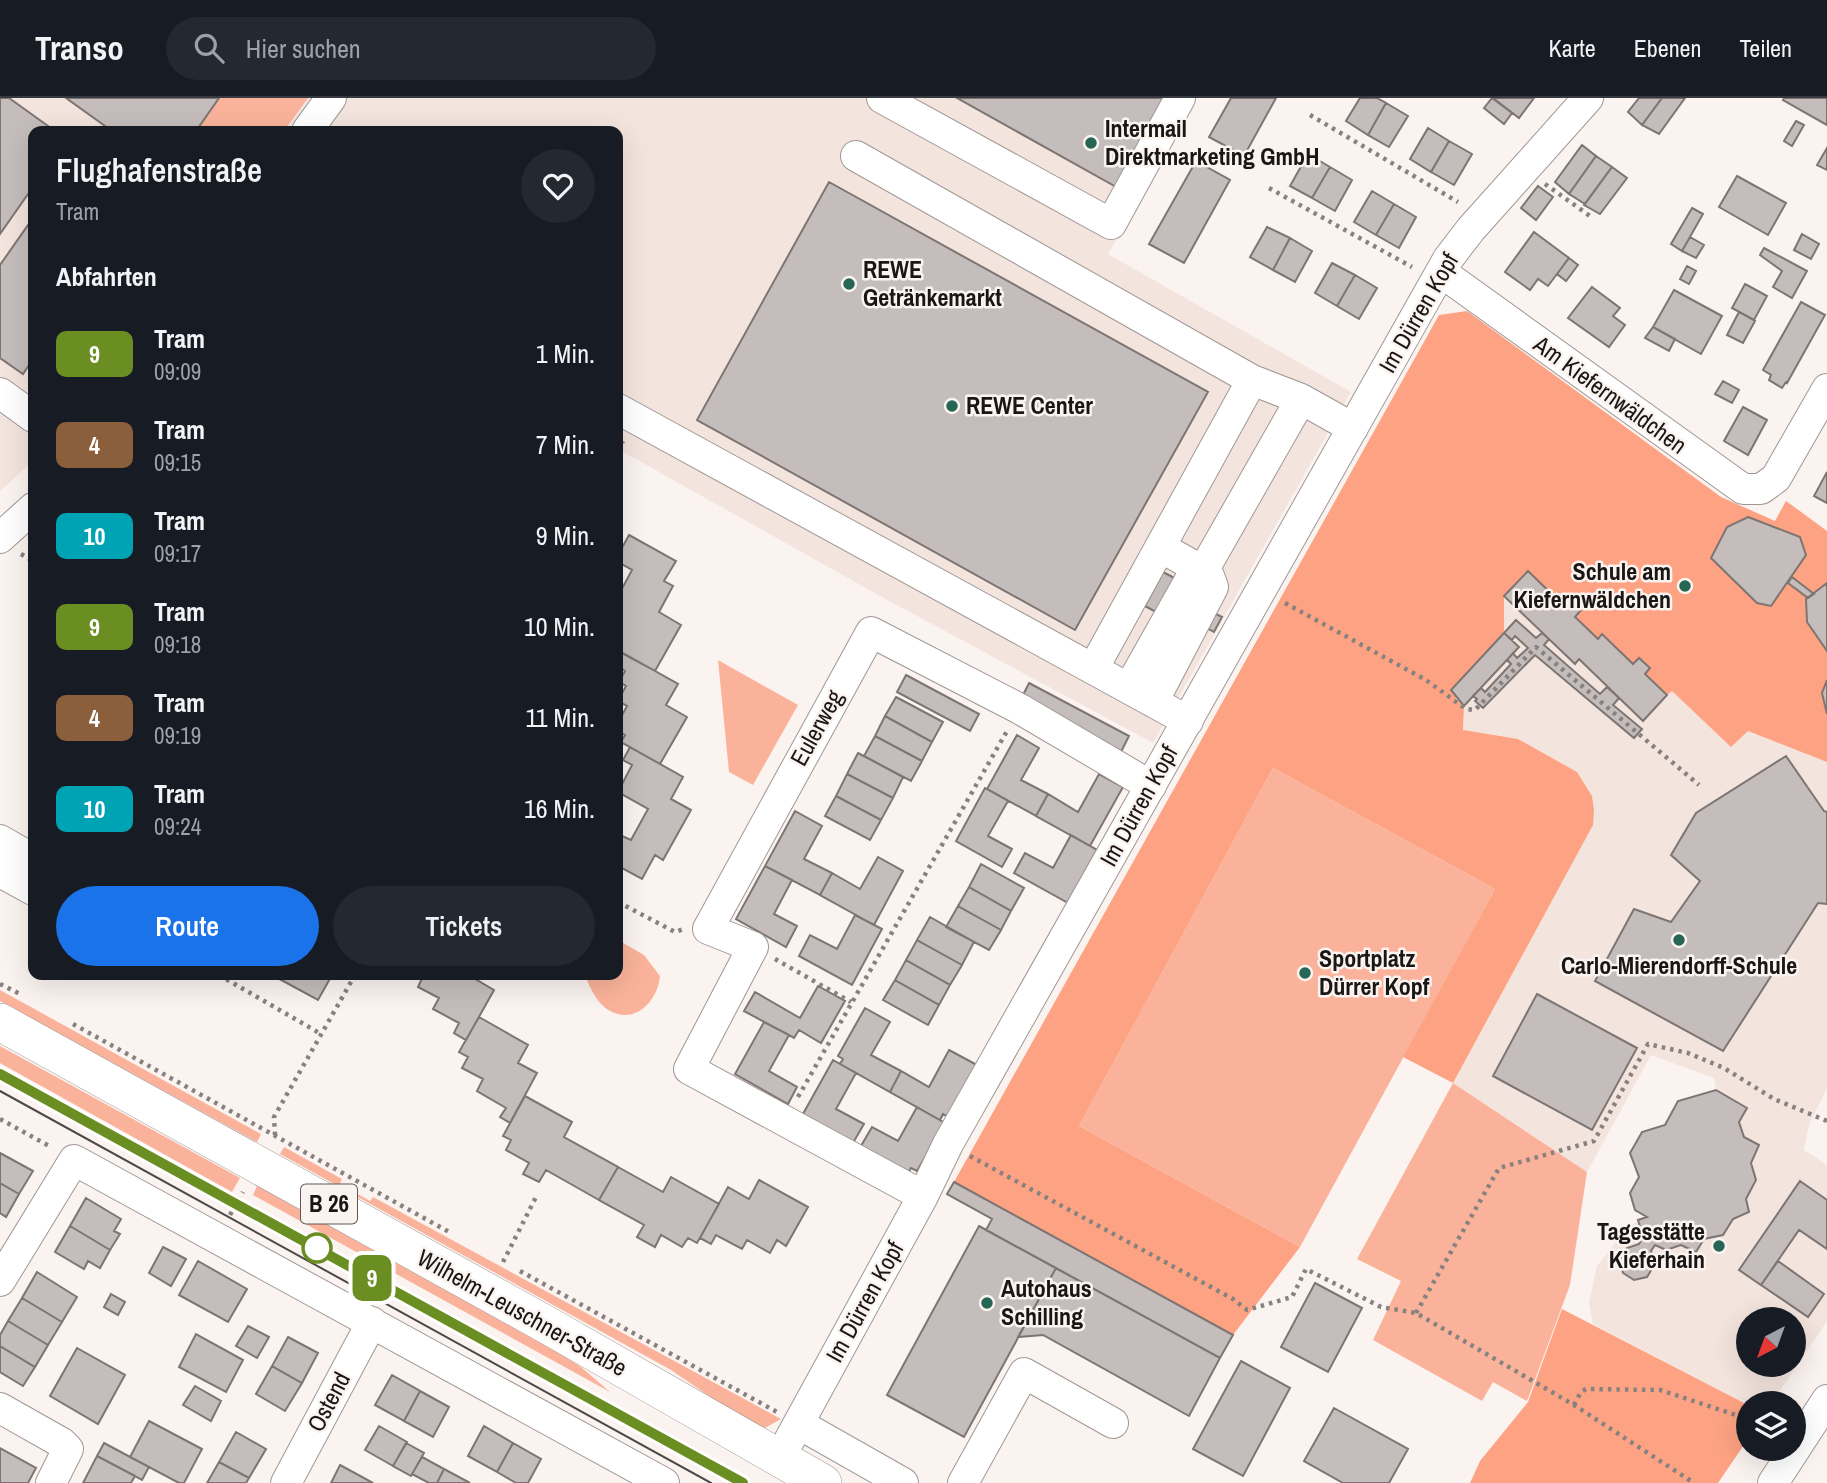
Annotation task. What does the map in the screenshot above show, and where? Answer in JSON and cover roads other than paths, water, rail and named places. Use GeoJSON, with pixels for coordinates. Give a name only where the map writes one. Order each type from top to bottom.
{"type":"FeatureCollection","features":[{"type":"Feature","properties":{"kind":"main road","name":"Wilhelm-Leuschner-Straße"},"geometry":{"type":"LineString","coordinates":[[13,1010],[547,1325],[823,1483]]}},
{"type":"Feature","properties":{"kind":"street"},"geometry":{"type":"LineString","coordinates":[[311,126],[331,98]]}},
{"type":"Feature","properties":{"kind":"street"},"geometry":{"type":"LineString","coordinates":[[881,98],[1111,224],[1180,98]]}},
{"type":"Feature","properties":{"kind":"street","name":"Im Dürren Kopf"},"geometry":{"type":"LineString","coordinates":[[779,1459],[923,1196],[948,1144],[1438,276],[1452,253],[1483,216],[1588,98]]}},
{"type":"Feature","properties":{"kind":"street"},"geometry":{"type":"LineString","coordinates":[[856,156],[1252,380],[1301,399],[1353,428]]}},
{"type":"Feature","properties":{"kind":"street","name":"Am Kiefernwäldchen"},"geometry":{"type":"LineString","coordinates":[[1438,276],[1737,486],[1749,491],[1761,489],[1771,483],[1782,471],[1827,389]]}},
{"type":"Feature","properties":{"kind":"street"},"geometry":{"type":"LineString","coordinates":[[1126,687],[1181,559],[1252,380]]}},
{"type":"Feature","properties":{"kind":"street"},"geometry":{"type":"LineString","coordinates":[[0,393],[28,413]]}},
{"type":"Feature","properties":{"kind":"street"},"geometry":{"type":"LineString","coordinates":[[1181,559],[1301,399]]}},
{"type":"Feature","properties":{"kind":"street"},"geometry":{"type":"LineString","coordinates":[[623,412],[1188,720]]}},
{"type":"Feature","properties":{"kind":"street"},"geometry":{"type":"LineString","coordinates":[[1126,687],[1192,576],[1181,559]]}},
{"type":"Feature","properties":{"kind":"street","name":"Eulerweg"},"geometry":{"type":"LineString","coordinates":[[923,1196],[689,1069],[753,947],[708,929],[871,632],[1020,709],[1151,786]]}},
{"type":"Feature","properties":{"kind":"street"},"geometry":{"type":"LineString","coordinates":[[0,840],[28,856]]}},
{"type":"Feature","properties":{"kind":"street"},"geometry":{"type":"LineString","coordinates":[[0,872],[28,887]]}},
{"type":"Feature","properties":{"kind":"street"},"geometry":{"type":"LineString","coordinates":[[0,1281],[74,1160],[664,1483]]}},
{"type":"Feature","properties":{"kind":"street","name":"Ostend"},"geometry":{"type":"LineString","coordinates":[[286,1483],[372,1322]]}},
{"type":"Feature","properties":{"kind":"street"},"geometry":{"type":"LineString","coordinates":[[963,1483],[1024,1373],[1113,1423]]}},
{"type":"Feature","properties":{"kind":"street"},"geometry":{"type":"LineString","coordinates":[[1773,1483],[1827,1400]]}},
{"type":"Feature","properties":{"kind":"street"},"geometry":{"type":"LineString","coordinates":[[0,1408],[68,1449],[51,1483]]}},
{"type":"Feature","properties":{"kind":"street"},"geometry":{"type":"LineString","coordinates":[[799,1424],[903,1483]]}},
{"type":"Feature","properties":{"kind":"tram line"},"geometry":{"type":"LineString","coordinates":[[0,1074],[743,1483]]}},
{"type":"Feature","properties":{"kind":"tram line","name":"9"},"geometry":{"type":"LineString","coordinates":[[0,1074],[743,1483]]}},
{"type":"Feature","properties":{"kind":"tram line"},"geometry":{"type":"LineString","coordinates":[[0,1091],[711,1483]]}},
{"type":"Feature","properties":{"kind":"place","name":"Intermail Direktmarketing GmbH"},"geometry":{"type":"Point","coordinates":[1091,143]}},
{"type":"Feature","properties":{"kind":"place","name":"REWE Getränkemarkt"},"geometry":{"type":"Point","coordinates":[849,284]}},
{"type":"Feature","properties":{"kind":"place","name":"REWE Center"},"geometry":{"type":"Point","coordinates":[952,406]}},
{"type":"Feature","properties":{"kind":"place","name":"Schule am Kiefernwäldchen"},"geometry":{"type":"Point","coordinates":[1685,586]}},
{"type":"Feature","properties":{"kind":"place","name":"Carlo-Mierendorff-Schule"},"geometry":{"type":"Point","coordinates":[1679,940]}},
{"type":"Feature","properties":{"kind":"place","name":"Sportplatz Dürrer Kopf"},"geometry":{"type":"Point","coordinates":[1305,973]}},
{"type":"Feature","properties":{"kind":"place","name":"Tagesstätte Kieferhain"},"geometry":{"type":"Point","coordinates":[1719,1246]}},
{"type":"Feature","properties":{"kind":"place","name":"Autohaus Schilling"},"geometry":{"type":"Point","coordinates":[987,1303]}}]}
